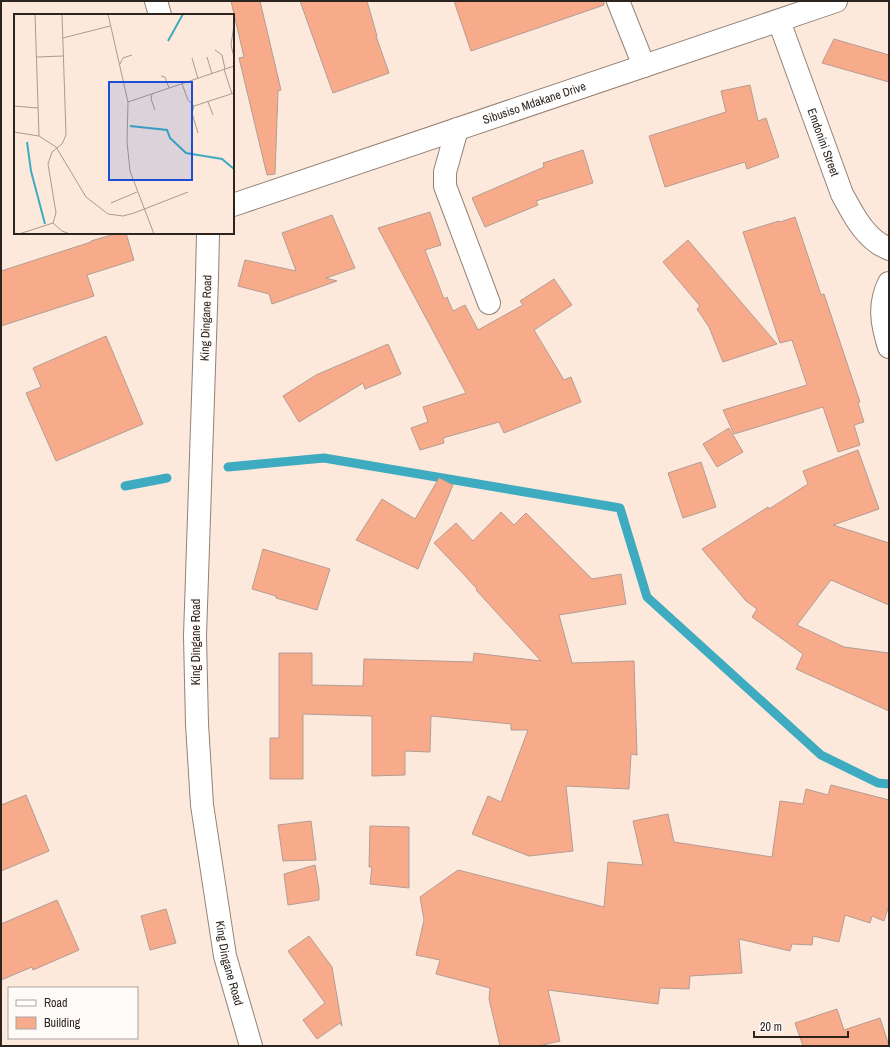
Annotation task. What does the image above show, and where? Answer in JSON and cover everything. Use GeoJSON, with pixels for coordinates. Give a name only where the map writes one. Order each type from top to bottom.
{"type":"FeatureCollection","features":[{"type":"Feature","properties":{"kind":"street"},"geometry":{"type":"LineString","coordinates":[[156,1],[160,14]]}},
{"type":"Feature","properties":{"kind":"street"},"geometry":{"type":"LineString","coordinates":[[618,1],[644,66]]}},
{"type":"Feature","properties":{"kind":"street","name":"Sibusiso Mdakane Drive"},"geometry":{"type":"LineString","coordinates":[[234,205],[836,1]]}},
{"type":"Feature","properties":{"kind":"street","name":"Emdonini Street"},"geometry":{"type":"LineString","coordinates":[[779,21],[842,194],[854,215],[866,231],[878,243],[889,249]]}},
{"type":"Feature","properties":{"kind":"street"},"geometry":{"type":"LineString","coordinates":[[457,129],[445,172],[445,186],[489,303]]}},
{"type":"Feature","properties":{"kind":"street","name":"King Dingane Road"},"geometry":{"type":"LineString","coordinates":[[208,234],[195,636],[197,724],[202,805],[225,956],[251,1046]]}},
{"type":"Feature","properties":{"kind":"street"},"geometry":{"type":"LineString","coordinates":[[889,283],[883,298],[882,317],[889,347]]}},
{"type":"Feature","properties":{"kind":"building"},"geometry":{"type":"Polygon","coordinates":[[[231,1],[260,1],[281,90],[278,91],[275,174],[267,175],[239,58],[244,57],[231,1]]]}},
{"type":"Feature","properties":{"kind":"building"},"geometry":{"type":"Polygon","coordinates":[[[300,1],[367,1],[376,36],[389,73],[333,93],[300,1]]]}},
{"type":"Feature","properties":{"kind":"building"},"geometry":{"type":"Polygon","coordinates":[[[454,1],[604,1],[604,5],[471,51],[454,1]]]}},
{"type":"Feature","properties":{"kind":"building"},"geometry":{"type":"Polygon","coordinates":[[[834,39],[889,55],[889,82],[822,63],[834,39]]]}},
{"type":"Feature","properties":{"kind":"building"},"geometry":{"type":"Polygon","coordinates":[[[750,85],[758,121],[766,118],[779,157],[747,169],[745,162],[665,187],[649,136],[726,112],[721,91],[750,85]]]}},
{"type":"Feature","properties":{"kind":"building"},"geometry":{"type":"Polygon","coordinates":[[[583,150],[593,183],[536,201],[538,205],[485,227],[472,198],[544,167],[543,163],[583,150]]]}},
{"type":"Feature","properties":{"kind":"building"},"geometry":{"type":"Polygon","coordinates":[[[430,212],[441,245],[425,250],[444,299],[447,297],[453,311],[465,305],[478,330],[523,305],[520,301],[554,279],[572,305],[534,330],[564,380],[571,377],[581,402],[504,433],[499,422],[443,438],[444,443],[420,450],[411,428],[428,422],[423,407],[466,393],[378,228],[430,212]]]}},
{"type":"Feature","properties":{"kind":"building"},"geometry":{"type":"Polygon","coordinates":[[[332,215],[355,268],[326,278],[337,281],[272,304],[269,294],[238,286],[245,260],[296,271],[282,233],[332,215]]]}},
{"type":"Feature","properties":{"kind":"building"},"geometry":{"type":"Polygon","coordinates":[[[795,217],[821,295],[824,294],[860,402],[858,403],[864,422],[854,425],[860,445],[838,452],[823,407],[734,434],[723,410],[807,385],[792,340],[780,343],[743,232],[795,217]]]}},
{"type":"Feature","properties":{"kind":"building"},"geometry":{"type":"Polygon","coordinates":[[[115,234],[126,234],[134,260],[87,275],[94,296],[1,326],[1,271],[115,234]]]}},
{"type":"Feature","properties":{"kind":"building"},"geometry":{"type":"Polygon","coordinates":[[[688,240],[777,344],[723,362],[709,327],[697,309],[700,306],[663,262],[688,240]]]}},
{"type":"Feature","properties":{"kind":"building"},"geometry":{"type":"Polygon","coordinates":[[[106,336],[143,424],[56,461],[26,393],[41,387],[33,368],[106,336]]]}},
{"type":"Feature","properties":{"kind":"building"},"geometry":{"type":"Polygon","coordinates":[[[388,344],[401,374],[365,389],[363,383],[299,422],[283,396],[316,375],[388,344]]]}},
{"type":"Feature","properties":{"kind":"building"},"geometry":{"type":"Polygon","coordinates":[[[729,428],[743,452],[717,467],[703,444],[729,428]]]}},
{"type":"Feature","properties":{"kind":"building"},"geometry":{"type":"Polygon","coordinates":[[[858,450],[879,509],[833,525],[889,543],[889,605],[831,580],[797,625],[844,647],[889,653],[889,711],[796,669],[803,654],[752,617],[757,609],[746,601],[702,549],[768,507],[769,509],[808,484],[803,471],[858,450]]]}},
{"type":"Feature","properties":{"kind":"building"},"geometry":{"type":"Polygon","coordinates":[[[701,462],[716,507],[683,518],[668,473],[701,462]]]}},
{"type":"Feature","properties":{"kind":"building"},"geometry":{"type":"Polygon","coordinates":[[[439,478],[453,485],[418,569],[356,540],[382,499],[415,519],[439,478]]]}},
{"type":"Feature","properties":{"kind":"building"},"geometry":{"type":"Polygon","coordinates":[[[501,512],[514,525],[526,513],[592,579],[621,574],[626,604],[559,615],[572,663],[634,661],[637,755],[631,754],[629,789],[566,786],[573,851],[529,856],[472,834],[488,796],[501,802],[528,730],[511,730],[511,724],[431,716],[430,752],[405,751],[405,775],[372,776],[372,716],[303,714],[303,779],[270,779],[270,738],[279,738],[279,653],[312,653],[312,685],[363,686],[364,659],[473,662],[474,653],[541,661],[434,543],[456,523],[473,541],[501,512]]]}},
{"type":"Feature","properties":{"kind":"building"},"geometry":{"type":"Polygon","coordinates":[[[263,549],[330,569],[317,610],[252,589],[263,549]]]}},
{"type":"Feature","properties":{"kind":"building"},"geometry":{"type":"Polygon","coordinates":[[[831,785],[889,800],[889,905],[884,921],[872,916],[870,923],[845,915],[839,942],[813,936],[812,945],[792,944],[790,951],[739,939],[742,973],[690,976],[689,989],[660,988],[658,1004],[548,990],[560,1041],[538,1046],[500,1046],[489,999],[490,988],[436,974],[440,960],[416,955],[424,920],[420,897],[458,870],[604,907],[608,862],[643,865],[633,821],[668,814],[674,842],[772,857],[780,801],[803,804],[806,789],[828,795],[831,785]]]}},
{"type":"Feature","properties":{"kind":"building"},"geometry":{"type":"Polygon","coordinates":[[[26,795],[49,851],[1,871],[1,805],[26,795]]]}},
{"type":"Feature","properties":{"kind":"building"},"geometry":{"type":"Polygon","coordinates":[[[311,821],[316,860],[283,861],[278,825],[311,821]]]}},
{"type":"Feature","properties":{"kind":"building"},"geometry":{"type":"Polygon","coordinates":[[[370,826],[409,827],[409,888],[370,884],[372,867],[369,867],[370,826]]]}},
{"type":"Feature","properties":{"kind":"building"},"geometry":{"type":"Polygon","coordinates":[[[315,865],[319,889],[319,900],[288,905],[284,874],[315,865]]]}},
{"type":"Feature","properties":{"kind":"building"},"geometry":{"type":"Polygon","coordinates":[[[57,900],[79,950],[33,970],[32,967],[1,980],[1,924],[57,900]]]}},
{"type":"Feature","properties":{"kind":"building"},"geometry":{"type":"Polygon","coordinates":[[[166,909],[176,943],[150,950],[141,916],[166,909]]]}},
{"type":"Feature","properties":{"kind":"building"},"geometry":{"type":"Polygon","coordinates":[[[309,936],[332,967],[342,1026],[340,1023],[317,1039],[303,1020],[325,1003],[288,951],[309,936]]]}},
{"type":"Feature","properties":{"kind":"building"},"geometry":{"type":"Polygon","coordinates":[[[837,1009],[844,1030],[880,1018],[889,1046],[803,1046],[795,1023],[837,1009]]]}},
{"type":"Feature","properties":{"kind":"waterway"},"geometry":{"type":"LineString","coordinates":[[228,467],[324,458],[620,508],[647,597],[821,755],[878,783],[889,784]]}},
{"type":"Feature","properties":{"kind":"waterway"},"geometry":{"type":"LineString","coordinates":[[125,486],[167,478]]}}]}
